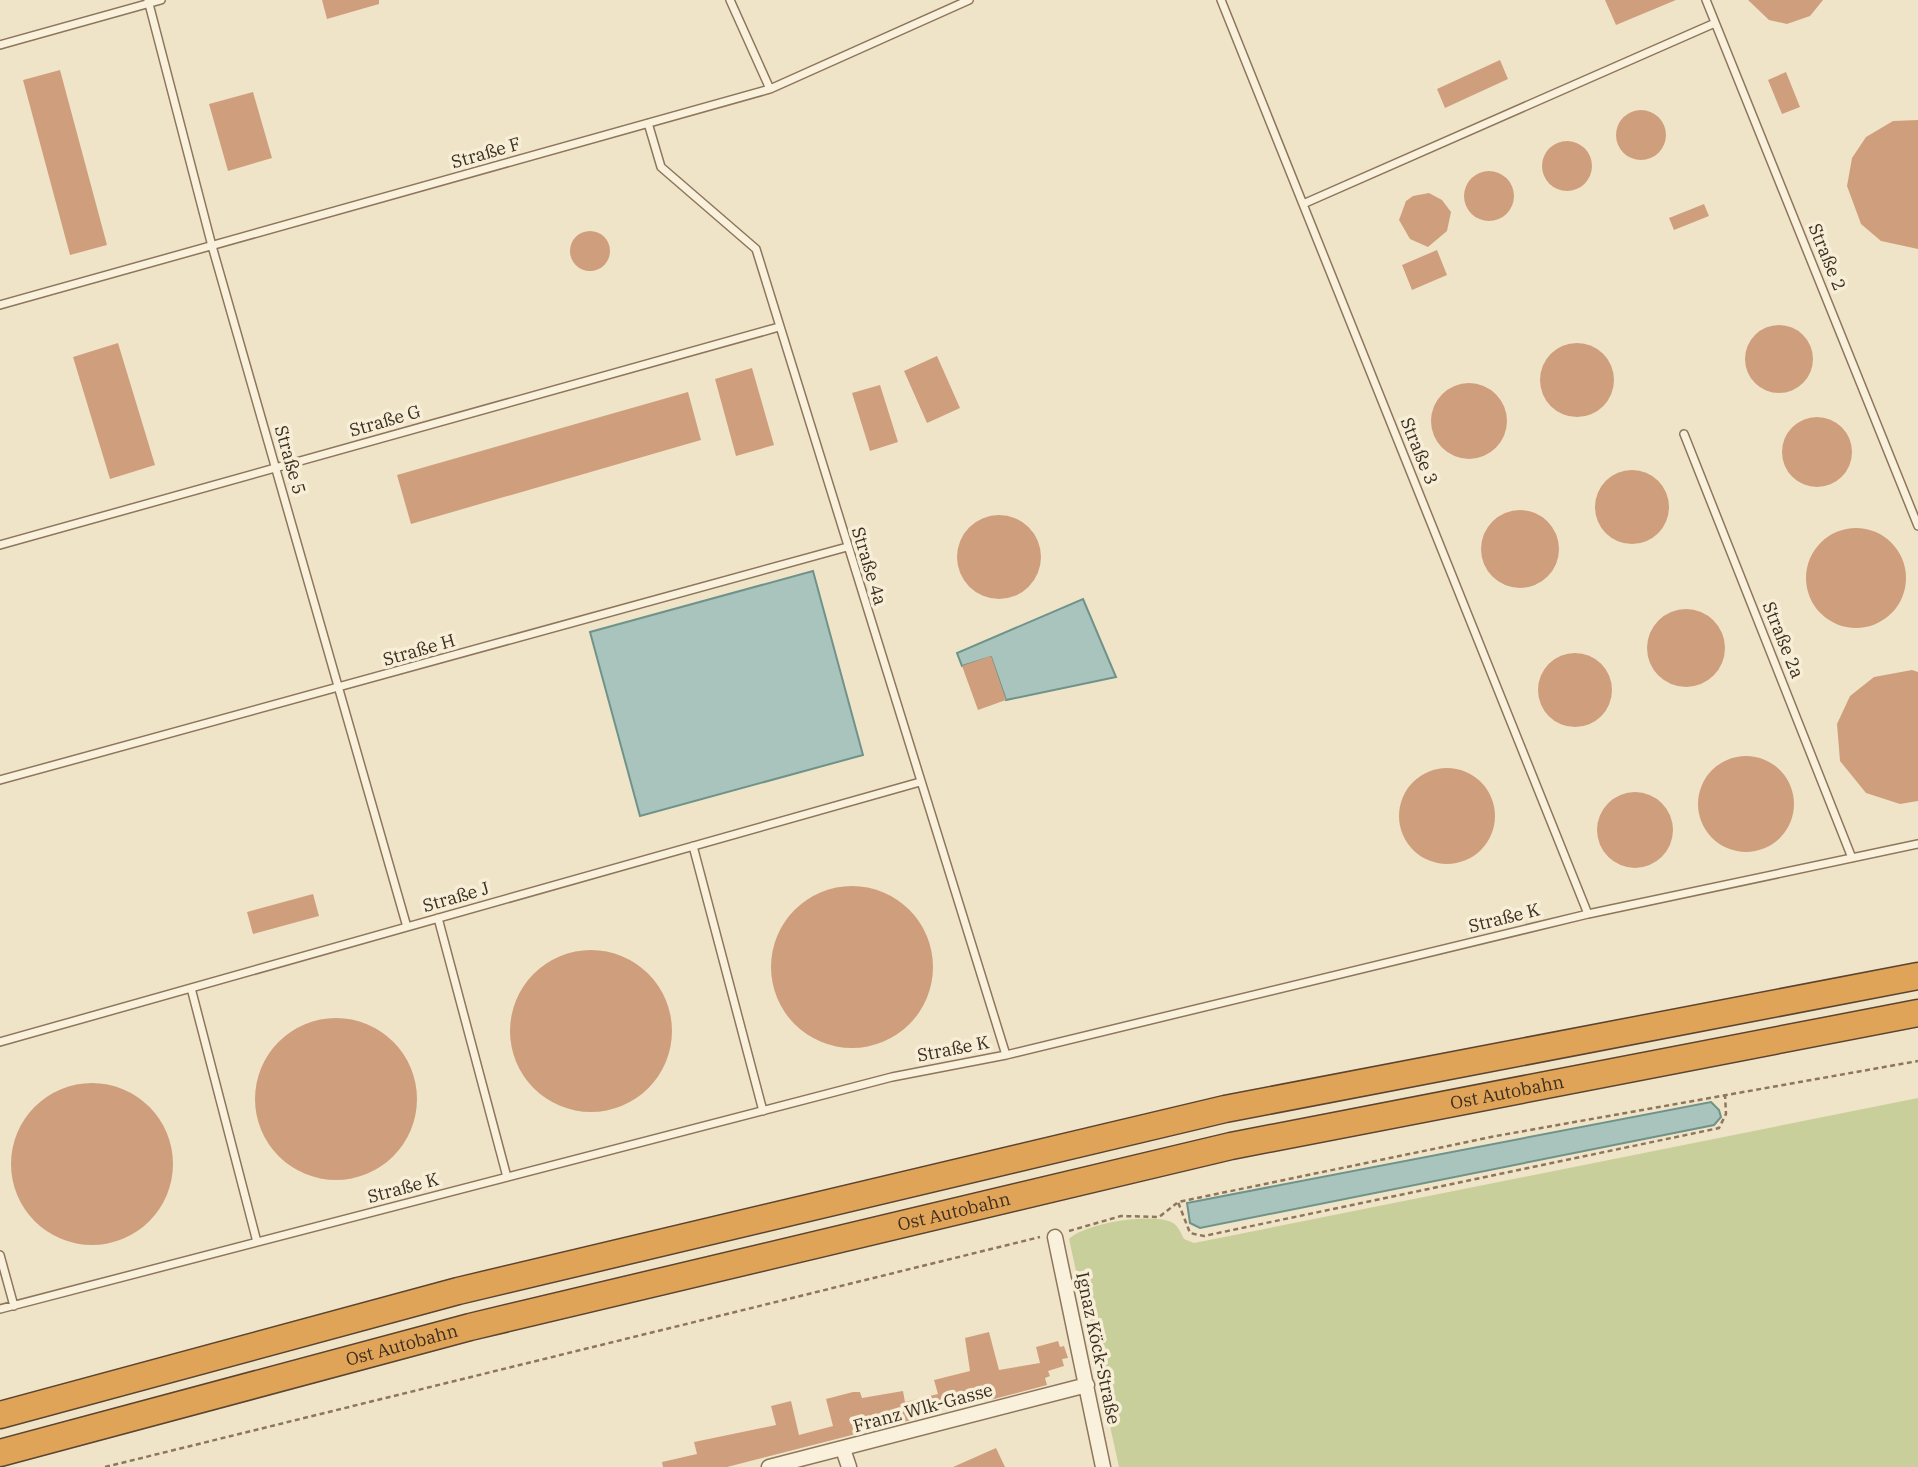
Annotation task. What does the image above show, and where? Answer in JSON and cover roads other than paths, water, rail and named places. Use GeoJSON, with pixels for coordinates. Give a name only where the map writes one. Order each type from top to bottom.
{"type":"FeatureCollection","features":[{"type":"Feature","properties":{"kind":"highway"},"geometry":{"type":"LineString","coordinates":[[0,1415],[458,1291],[1225,1109],[1918,976]]}},
{"type":"Feature","properties":{"kind":"highway","name":"Ost Autobahn"},"geometry":{"type":"LineString","coordinates":[[0,1453],[470,1326],[1231,1146],[1918,1013]]}},
{"type":"Feature","properties":{"kind":"street","name":"Ignaz Köck-Straße"},"geometry":{"type":"LineString","coordinates":[[1055,1237],[1103,1467]]}},
{"type":"Feature","properties":{"kind":"street","name":"Franz Wlk-Gasse"},"geometry":{"type":"LineString","coordinates":[[769,1467],[1087,1385]]}},
{"type":"Feature","properties":{"kind":"street"},"geometry":{"type":"LineString","coordinates":[[843,1449],[849,1467]]}},
{"type":"Feature","properties":{"kind":"lane"},"geometry":{"type":"LineString","coordinates":[[0,45],[160,0]]}},
{"type":"Feature","properties":{"kind":"lane"},"geometry":{"type":"LineString","coordinates":[[730,0],[770,89]]}},
{"type":"Feature","properties":{"kind":"lane","name":"Straße F"},"geometry":{"type":"LineString","coordinates":[[0,305],[770,89],[969,0]]}},
{"type":"Feature","properties":{"kind":"lane","name":"Straße 3"},"geometry":{"type":"LineString","coordinates":[[1221,0],[1588,914]]}},
{"type":"Feature","properties":{"kind":"lane","name":"Straße 2"},"geometry":{"type":"LineString","coordinates":[[1706,0],[1918,526]]}},
{"type":"Feature","properties":{"kind":"lane","name":"Straße 5"},"geometry":{"type":"LineString","coordinates":[[148,2],[212,246],[407,927]]}},
{"type":"Feature","properties":{"kind":"lane"},"geometry":{"type":"LineString","coordinates":[[1303,204],[1716,23]]}},
{"type":"Feature","properties":{"kind":"lane","name":"Straße 4a"},"geometry":{"type":"LineString","coordinates":[[648,124],[661,167],[756,249],[1006,1055]]}},
{"type":"Feature","properties":{"kind":"lane","name":"Straße G"},"geometry":{"type":"LineString","coordinates":[[0,545],[779,327]]}},
{"type":"Feature","properties":{"kind":"lane","name":"Straße 2a"},"geometry":{"type":"LineString","coordinates":[[1684,434],[1852,858]]}},
{"type":"Feature","properties":{"kind":"lane","name":"Straße H"},"geometry":{"type":"LineString","coordinates":[[0,780],[847,547]]}},
{"type":"Feature","properties":{"kind":"lane","name":"Straße J"},"geometry":{"type":"LineString","coordinates":[[0,1042],[920,782]]}},
{"type":"Feature","properties":{"kind":"lane","name":"Straße K"},"geometry":{"type":"LineString","coordinates":[[0,1309],[892,1077],[1006,1055],[1588,914],[1918,844]]}},
{"type":"Feature","properties":{"kind":"lane"},"geometry":{"type":"LineString","coordinates":[[693,846],[763,1111]]}},
{"type":"Feature","properties":{"kind":"lane"},"geometry":{"type":"LineString","coordinates":[[438,918],[507,1177]]}},
{"type":"Feature","properties":{"kind":"lane"},"geometry":{"type":"LineString","coordinates":[[191,988],[257,1242]]}},
{"type":"Feature","properties":{"kind":"lane"},"geometry":{"type":"LineString","coordinates":[[0,1255],[14,1306]]}},
{"type":"Feature","properties":{"kind":"water"},"geometry":{"type":"Polygon","coordinates":[[[813,571],[863,755],[640,816],[590,632],[813,571]]]}},
{"type":"Feature","properties":{"kind":"water"},"geometry":{"type":"Polygon","coordinates":[[[1083,599],[1116,677],[1006,700],[991,657],[962,666],[957,653],[1083,599]]]}},
{"type":"Feature","properties":{"kind":"water"},"geometry":{"type":"Polygon","coordinates":[[[1711,1102],[1719,1110],[1721,1117],[1714,1125],[1200,1228],[1190,1223],[1187,1203],[1711,1102]]]}}]}
